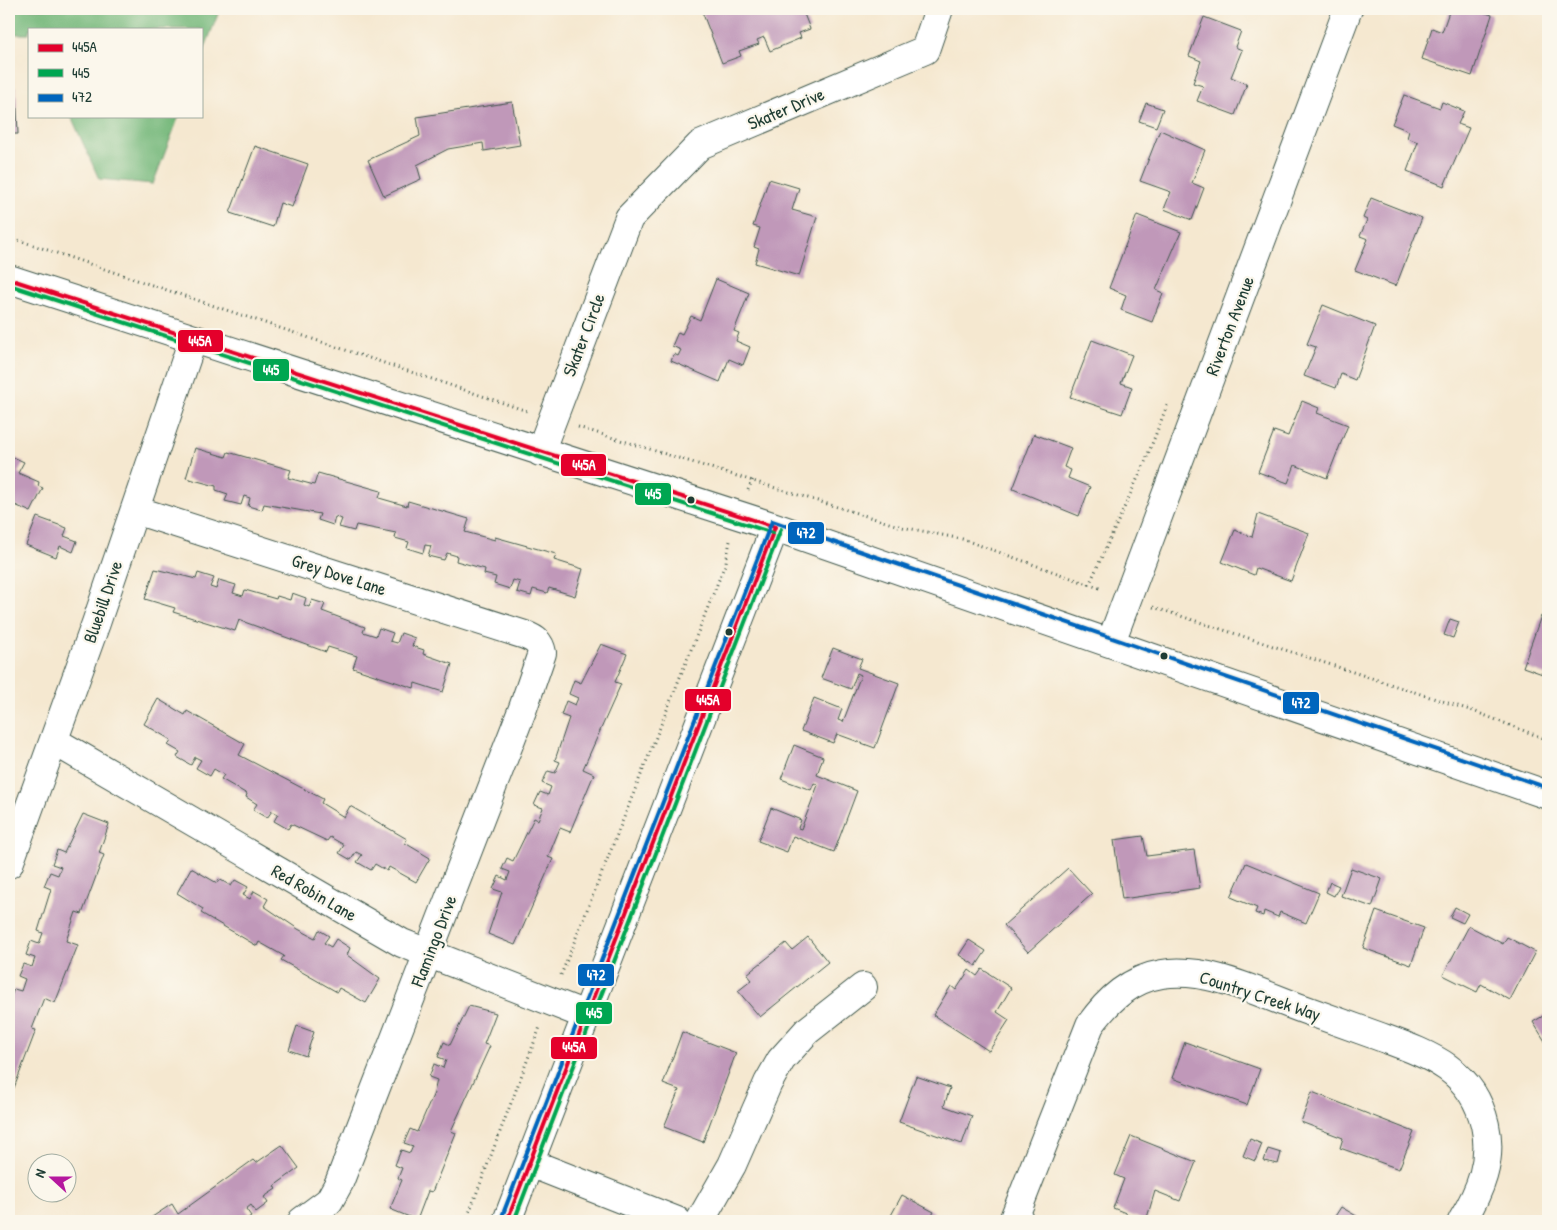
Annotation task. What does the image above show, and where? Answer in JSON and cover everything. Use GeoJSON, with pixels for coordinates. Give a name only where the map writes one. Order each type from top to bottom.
{"type":"FeatureCollection","features":[{"type":"Feature","properties":{"kind":"street","name":"Skater Drive"},"geometry":{"type":"LineString","coordinates":[[629,218],[700,145],[925,50],[939,9]]}},
{"type":"Feature","properties":{"kind":"street","name":"Riverton Avenue"},"geometry":{"type":"LineString","coordinates":[[1111,642],[1348,9]]}},
{"type":"Feature","properties":{"kind":"street","name":"Skater Circle"},"geometry":{"type":"LineString","coordinates":[[540,452],[629,218]]}},
{"type":"Feature","properties":{"kind":"street"},"geometry":{"type":"LineString","coordinates":[[9,279],[775,527],[1548,795]]}},
{"type":"Feature","properties":{"kind":"street","name":"Bluebill Drive"},"geometry":{"type":"LineString","coordinates":[[9,864],[54,741],[193,340]]}},
{"type":"Feature","properties":{"kind":"street","name":"Grey Dove Lane"},"geometry":{"type":"LineString","coordinates":[[135,510],[525,635],[541,645]]}},
{"type":"Feature","properties":{"kind":"street"},"geometry":{"type":"LineString","coordinates":[[507,1221],[588,1016],[775,527]]}},
{"type":"Feature","properties":{"kind":"street","name":"Flamingo Drive"},"geometry":{"type":"LineString","coordinates":[[302,1221],[322,1207],[334,1192],[524,708],[542,653],[541,645]]}},
{"type":"Feature","properties":{"kind":"street","name":"Red Robin Lane"},"geometry":{"type":"LineString","coordinates":[[54,741],[370,926],[429,954],[588,1016]]}},
{"type":"Feature","properties":{"kind":"street","name":"Country Creek Way"},"geometry":{"type":"LineString","coordinates":[[1013,1221],[1090,1025],[1101,1010],[1124,989],[1149,977],[1176,972],[1203,975],[1329,1018],[1416,1050],[1453,1071],[1471,1090],[1477,1102],[1483,1115],[1488,1144],[1484,1177],[1462,1221]]}},
{"type":"Feature","properties":{"kind":"street"},"geometry":{"type":"LineString","coordinates":[[700,1221],[729,1171],[768,1083],[781,1060],[807,1031],[863,987]]}},
{"type":"Feature","properties":{"kind":"street"},"geometry":{"type":"LineString","coordinates":[[530,1163],[677,1221]]}},
{"type":"Feature","properties":{"kind":"path"},"geometry":{"type":"LineString","coordinates":[[9,237],[551,419],[902,527],[962,539],[1128,598],[1476,712],[1548,740]]}},
{"type":"Feature","properties":{"kind":"path"},"geometry":{"type":"LineString","coordinates":[[466,1221],[550,1002],[726,562],[727,550],[738,516],[753,480]]}},
{"type":"Feature","properties":{"kind":"green space"},"geometry":{"type":"Polygon","coordinates":[[[9,9],[220,9],[202,55],[202,28],[28,28],[28,34],[9,34],[9,9]]]}},
{"type":"Feature","properties":{"kind":"green space"},"geometry":{"type":"Polygon","coordinates":[[[72,118],[178,118],[153,184],[99,179],[72,118]]]}},
{"type":"Feature","properties":{"kind":"building"},"geometry":{"type":"Polygon","coordinates":[[[701,9],[802,9],[810,29],[799,33],[801,38],[770,51],[764,37],[757,40],[759,44],[739,51],[741,56],[722,63],[701,9]]]}},
{"type":"Feature","properties":{"kind":"building"},"geometry":{"type":"Polygon","coordinates":[[[1450,9],[1474,9],[1492,15],[1472,76],[1422,59],[1432,28],[1442,32],[1450,9]]]}},
{"type":"Feature","properties":{"kind":"building"},"geometry":{"type":"Polygon","coordinates":[[[1204,17],[1241,31],[1235,47],[1242,50],[1231,77],[1247,84],[1235,115],[1197,101],[1203,86],[1193,83],[1201,61],[1189,56],[1204,17]]]}},
{"type":"Feature","properties":{"kind":"building"},"geometry":{"type":"Polygon","coordinates":[[[16,87],[18,134],[9,134],[9,88],[16,87]]]}},
{"type":"Feature","properties":{"kind":"building"},"geometry":{"type":"Polygon","coordinates":[[[1404,95],[1440,108],[1442,102],[1464,111],[1458,124],[1469,128],[1444,186],[1407,171],[1418,142],[1407,138],[1409,131],[1392,124],[1404,95]]]}},
{"type":"Feature","properties":{"kind":"building"},"geometry":{"type":"Polygon","coordinates":[[[512,102],[520,145],[484,151],[483,143],[448,149],[417,165],[421,179],[384,196],[368,160],[420,136],[417,117],[512,102]]]}},
{"type":"Feature","properties":{"kind":"building"},"geometry":{"type":"Polygon","coordinates":[[[1146,103],[1163,109],[1156,127],[1139,121],[1146,103]]]}},
{"type":"Feature","properties":{"kind":"building"},"geometry":{"type":"Polygon","coordinates":[[[1160,130],[1205,150],[1192,183],[1204,188],[1192,220],[1164,209],[1171,192],[1140,181],[1160,130]]]}},
{"type":"Feature","properties":{"kind":"building"},"geometry":{"type":"Polygon","coordinates":[[[255,146],[308,164],[292,207],[280,203],[273,227],[230,213],[255,146]]]}},
{"type":"Feature","properties":{"kind":"building"},"geometry":{"type":"Polygon","coordinates":[[[769,179],[799,188],[792,210],[817,217],[799,276],[755,263],[759,249],[754,247],[760,228],[753,226],[769,179]]]}},
{"type":"Feature","properties":{"kind":"building"},"geometry":{"type":"Polygon","coordinates":[[[1371,198],[1422,218],[1396,286],[1355,270],[1368,239],[1360,236],[1367,220],[1363,218],[1371,198]]]}},
{"type":"Feature","properties":{"kind":"building"},"geometry":{"type":"Polygon","coordinates":[[[1137,215],[1181,232],[1156,290],[1163,293],[1152,322],[1121,310],[1126,295],[1109,288],[1137,215]]]}},
{"type":"Feature","properties":{"kind":"building"},"geometry":{"type":"Polygon","coordinates":[[[716,279],[749,293],[734,331],[739,333],[736,341],[750,347],[743,365],[729,359],[720,382],[671,361],[674,354],[678,356],[681,350],[672,346],[678,332],[682,334],[691,316],[700,320],[716,279]]]}},
{"type":"Feature","properties":{"kind":"building"},"geometry":{"type":"Polygon","coordinates":[[[1323,305],[1375,326],[1355,380],[1341,374],[1336,388],[1304,376],[1316,347],[1307,344],[1323,305]]]}},
{"type":"Feature","properties":{"kind":"building"},"geometry":{"type":"Polygon","coordinates":[[[1092,340],[1132,355],[1121,383],[1132,387],[1122,414],[1070,397],[1092,340]]]}},
{"type":"Feature","properties":{"kind":"building"},"geometry":{"type":"Polygon","coordinates":[[[1302,401],[1319,408],[1317,413],[1348,425],[1327,478],[1295,465],[1288,483],[1258,472],[1274,431],[1288,436],[1302,401]]]}},
{"type":"Feature","properties":{"kind":"building"},"geometry":{"type":"Polygon","coordinates":[[[1034,434],[1071,448],[1064,467],[1071,470],[1068,478],[1090,487],[1079,516],[1013,489],[1034,434]]]}},
{"type":"Feature","properties":{"kind":"building"},"geometry":{"type":"Polygon","coordinates":[[[195,448],[226,457],[228,452],[291,470],[288,478],[314,485],[318,473],[381,491],[379,498],[407,506],[408,501],[469,519],[465,532],[495,540],[495,537],[556,554],[554,560],[583,569],[575,596],[549,588],[547,593],[533,589],[531,596],[517,592],[520,582],[513,580],[510,589],[494,584],[496,577],[484,574],[485,569],[456,561],[457,556],[447,553],[444,560],[428,556],[431,546],[425,545],[423,553],[407,548],[409,542],[395,538],[396,533],[356,525],[354,531],[339,527],[342,519],[335,517],[333,525],[318,520],[320,514],[264,504],[262,510],[248,506],[250,498],[244,496],[241,505],[225,501],[228,494],[216,490],[216,486],[186,478],[195,448]]]}},
{"type":"Feature","properties":{"kind":"building"},"geometry":{"type":"Polygon","coordinates":[[[9,455],[24,462],[18,473],[39,482],[38,486],[43,488],[31,512],[15,505],[9,520],[9,455]]]}},
{"type":"Feature","properties":{"kind":"building"},"geometry":{"type":"Polygon","coordinates":[[[1258,514],[1309,533],[1291,581],[1256,568],[1254,575],[1222,562],[1235,530],[1252,537],[1258,514]]]}},
{"type":"Feature","properties":{"kind":"building"},"geometry":{"type":"Polygon","coordinates":[[[37,517],[67,528],[64,536],[77,541],[73,552],[60,546],[56,557],[26,545],[37,517]]]}},
{"type":"Feature","properties":{"kind":"building"},"geometry":{"type":"Polygon","coordinates":[[[155,569],[196,579],[198,573],[214,578],[210,587],[216,589],[219,580],[236,585],[233,593],[243,596],[245,590],[276,599],[277,596],[290,600],[292,593],[306,598],[304,605],[309,607],[312,600],[325,604],[322,611],[365,627],[363,632],[376,636],[379,628],[393,633],[390,641],[397,643],[401,633],[415,638],[412,646],[424,650],[423,654],[452,664],[443,692],[415,683],[414,688],[353,668],[357,656],[328,647],[326,652],[239,620],[235,631],[173,612],[175,608],[145,599],[155,569]]]}},
{"type":"Feature","properties":{"kind":"building"},"geometry":{"type":"Polygon","coordinates":[[[1548,608],[1548,676],[1523,667],[1541,616],[1545,617],[1548,608]]]}},
{"type":"Feature","properties":{"kind":"building"},"geometry":{"type":"Polygon","coordinates":[[[1450,619],[1459,622],[1453,638],[1444,635],[1450,619]]]}},
{"type":"Feature","properties":{"kind":"building"},"geometry":{"type":"Polygon","coordinates":[[[601,644],[627,654],[615,682],[621,684],[583,769],[594,774],[570,832],[560,828],[548,857],[553,859],[515,945],[488,934],[502,892],[493,889],[499,876],[507,880],[510,872],[502,869],[507,858],[513,861],[534,818],[538,820],[543,808],[534,805],[540,792],[548,795],[551,787],[542,783],[548,771],[555,773],[560,762],[555,760],[569,718],[561,715],[566,701],[575,705],[578,698],[569,694],[574,680],[581,683],[601,644]]]}},
{"type":"Feature","properties":{"kind":"building"},"geometry":{"type":"Polygon","coordinates":[[[833,648],[862,659],[858,668],[899,683],[875,748],[837,734],[833,743],[801,731],[814,698],[842,709],[838,720],[843,722],[861,675],[857,673],[851,689],[821,678],[833,648]]]}},
{"type":"Feature","properties":{"kind":"building"},"geometry":{"type":"Polygon","coordinates":[[[158,699],[185,715],[187,711],[245,744],[239,755],[323,799],[321,803],[344,817],[350,806],[407,839],[405,843],[430,858],[416,882],[389,867],[387,871],[375,864],[371,870],[357,862],[362,855],[356,852],[351,860],[339,853],[344,845],[330,837],[327,841],[291,824],[288,829],[274,821],[278,814],[272,811],[267,818],[253,810],[257,804],[246,797],[247,794],[221,779],[224,775],[214,769],[210,776],[196,768],[201,760],[195,757],[191,765],[177,757],[180,752],[168,745],[171,740],[144,724],[158,699]]]}},
{"type":"Feature","properties":{"kind":"building"},"geometry":{"type":"Polygon","coordinates":[[[794,745],[823,757],[817,775],[857,791],[834,852],[793,836],[787,852],[758,841],[771,808],[801,820],[798,828],[801,829],[818,785],[814,783],[811,790],[781,779],[794,745]]]}},
{"type":"Feature","properties":{"kind":"building"},"geometry":{"type":"Polygon","coordinates":[[[83,814],[109,824],[99,853],[104,855],[82,914],[76,912],[66,941],[78,945],[55,1003],[44,998],[32,1029],[36,1030],[14,1088],[9,1087],[9,1001],[14,989],[21,991],[25,979],[18,976],[23,964],[32,967],[35,958],[26,955],[31,941],[39,944],[43,933],[38,931],[51,889],[44,886],[50,872],[58,875],[61,867],[52,864],[57,850],[64,853],[83,814]]]}},
{"type":"Feature","properties":{"kind":"building"},"geometry":{"type":"Polygon","coordinates":[[[1143,836],[1147,856],[1194,850],[1200,888],[1122,899],[1114,840],[1143,836]]]}},
{"type":"Feature","properties":{"kind":"building"},"geometry":{"type":"Polygon","coordinates":[[[1246,863],[1319,893],[1306,923],[1280,912],[1278,917],[1264,911],[1263,916],[1255,913],[1257,908],[1231,897],[1246,863]]]}},
{"type":"Feature","properties":{"kind":"building"},"geometry":{"type":"Polygon","coordinates":[[[191,868],[217,883],[219,879],[231,886],[235,880],[248,887],[243,895],[250,899],[254,891],[268,899],[264,906],[298,929],[315,938],[319,930],[329,936],[324,943],[331,947],[336,939],[350,948],[347,955],[380,979],[366,1003],[339,988],[337,992],[281,960],[284,956],[259,942],[257,946],[201,913],[203,909],[177,893],[191,868]]]}},
{"type":"Feature","properties":{"kind":"building"},"geometry":{"type":"Polygon","coordinates":[[[1068,868],[1092,894],[1028,952],[1004,925],[1068,868]]]}},
{"type":"Feature","properties":{"kind":"building"},"geometry":{"type":"Polygon","coordinates":[[[1351,868],[1382,879],[1372,907],[1341,896],[1351,868]]]}},
{"type":"Feature","properties":{"kind":"building"},"geometry":{"type":"Polygon","coordinates":[[[1330,882],[1339,886],[1334,896],[1326,892],[1330,882]]]}},
{"type":"Feature","properties":{"kind":"building"},"geometry":{"type":"Polygon","coordinates":[[[1455,907],[1468,914],[1463,923],[1450,917],[1455,907]]]}},
{"type":"Feature","properties":{"kind":"building"},"geometry":{"type":"Polygon","coordinates":[[[1376,911],[1424,928],[1411,965],[1363,948],[1376,911]]]}},
{"type":"Feature","properties":{"kind":"building"},"geometry":{"type":"Polygon","coordinates":[[[1469,926],[1503,944],[1507,937],[1535,952],[1510,1000],[1481,984],[1477,992],[1443,975],[1469,926]]]}},
{"type":"Feature","properties":{"kind":"building"},"geometry":{"type":"Polygon","coordinates":[[[808,937],[828,962],[760,1017],[738,991],[752,980],[747,974],[786,943],[792,950],[808,937]]]}},
{"type":"Feature","properties":{"kind":"building"},"geometry":{"type":"Polygon","coordinates":[[[969,940],[986,951],[976,966],[959,955],[969,940]]]}},
{"type":"Feature","properties":{"kind":"building"},"geometry":{"type":"Polygon","coordinates":[[[982,969],[1011,988],[997,1012],[1009,1020],[989,1051],[933,1015],[951,986],[956,990],[969,970],[977,976],[982,969]]]}},
{"type":"Feature","properties":{"kind":"building"},"geometry":{"type":"Polygon","coordinates":[[[469,1006],[496,1013],[484,1044],[490,1046],[451,1131],[456,1133],[432,1192],[428,1191],[417,1220],[390,1209],[402,1180],[398,1178],[402,1168],[395,1165],[401,1150],[410,1153],[413,1146],[404,1143],[410,1129],[417,1132],[434,1093],[437,1080],[429,1077],[434,1064],[443,1068],[446,1060],[438,1057],[444,1042],[450,1045],[469,1006]]]}},
{"type":"Feature","properties":{"kind":"building"},"geometry":{"type":"Polygon","coordinates":[[[1548,1013],[1548,1046],[1533,1022],[1548,1013]]]}},
{"type":"Feature","properties":{"kind":"building"},"geometry":{"type":"Polygon","coordinates":[[[297,1026],[314,1032],[306,1056],[289,1050],[297,1026]]]}},
{"type":"Feature","properties":{"kind":"building"},"geometry":{"type":"Polygon","coordinates":[[[682,1032],[736,1053],[703,1142],[664,1127],[679,1090],[663,1084],[682,1032]]]}},
{"type":"Feature","properties":{"kind":"building"},"geometry":{"type":"Polygon","coordinates":[[[1185,1042],[1260,1069],[1247,1105],[1172,1078],[1185,1042]]]}},
{"type":"Feature","properties":{"kind":"building"},"geometry":{"type":"Polygon","coordinates":[[[916,1076],[950,1088],[944,1106],[972,1116],[962,1144],[899,1122],[916,1076]]]}},
{"type":"Feature","properties":{"kind":"building"},"geometry":{"type":"Polygon","coordinates":[[[1312,1092],[1414,1132],[1399,1169],[1340,1148],[1343,1138],[1301,1122],[1312,1092]]]}},
{"type":"Feature","properties":{"kind":"building"},"geometry":{"type":"Polygon","coordinates":[[[1131,1136],[1196,1162],[1180,1201],[1155,1191],[1146,1221],[1113,1208],[1124,1179],[1115,1175],[1131,1136]]]}},
{"type":"Feature","properties":{"kind":"building"},"geometry":{"type":"Polygon","coordinates":[[[1250,1139],[1262,1144],[1255,1161],[1243,1156],[1250,1139]]]}},
{"type":"Feature","properties":{"kind":"building"},"geometry":{"type":"Polygon","coordinates":[[[282,1145],[299,1168],[274,1186],[276,1189],[264,1197],[268,1203],[256,1212],[251,1205],[246,1209],[251,1216],[244,1221],[235,1221],[233,1219],[229,1221],[146,1221],[172,1204],[178,1214],[253,1160],[256,1163],[282,1145]]]}},
{"type":"Feature","properties":{"kind":"building"},"geometry":{"type":"Polygon","coordinates":[[[1268,1149],[1281,1153],[1278,1164],[1264,1161],[1268,1149]]]}},
{"type":"Feature","properties":{"kind":"building"},"geometry":{"type":"Polygon","coordinates":[[[902,1195],[934,1212],[929,1221],[888,1221],[902,1195]]]}},
{"type":"Feature","properties":{"kind":"building"},"geometry":{"type":"Polygon","coordinates":[[[1341,1207],[1365,1221],[1332,1221],[1341,1207]]]}},
{"type":"Feature","properties":{"kind":"transit line","name":"445A"},"geometry":{"type":"LineString","coordinates":[[9,279],[775,527]]}},
{"type":"Feature","properties":{"kind":"transit line","name":"445"},"geometry":{"type":"LineString","coordinates":[[9,285],[773,533]]}},
{"type":"Feature","properties":{"kind":"transit line","name":"472"},"geometry":{"type":"LineString","coordinates":[[501,1219],[772,521],[1548,788]]}},
{"type":"Feature","properties":{"kind":"transit line","name":"445A"},"geometry":{"type":"LineString","coordinates":[[507,1221],[775,527]]}},
{"type":"Feature","properties":{"kind":"transit line","name":"445"},"geometry":{"type":"LineString","coordinates":[[514,1221],[781,529]]}}]}
